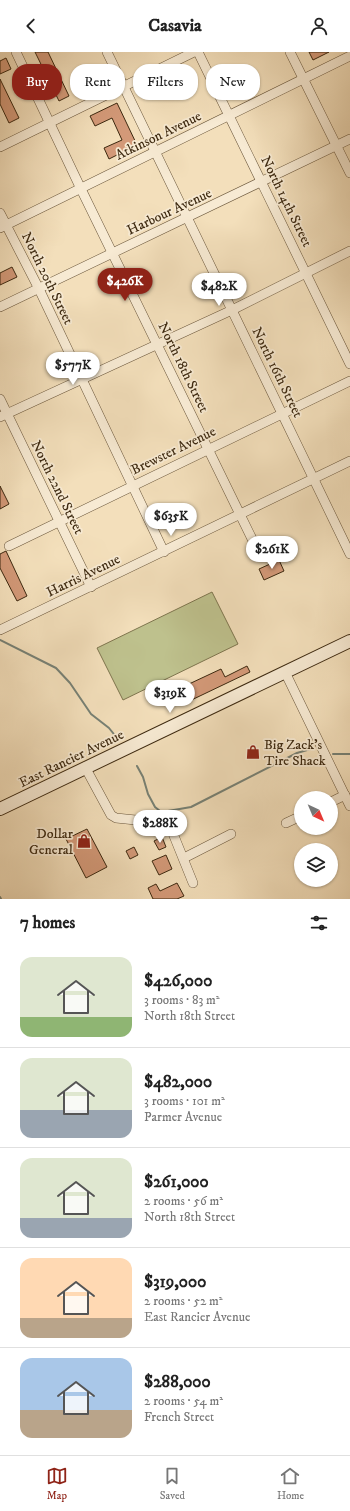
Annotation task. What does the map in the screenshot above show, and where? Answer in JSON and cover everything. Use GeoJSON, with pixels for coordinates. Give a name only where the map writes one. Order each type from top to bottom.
{"type":"FeatureCollection","features":[{"type":"Feature","properties":{"kind":"main road","name":"East Rancier Avenue"},"geometry":{"type":"LineString","coordinates":[[0,809],[350,641]]}},
{"type":"Feature","properties":{"kind":"street","name":"North 18th Street"},"geometry":{"type":"LineString","coordinates":[[16,52],[112,253],[254,542]]}},
{"type":"Feature","properties":{"kind":"street","name":"North 16th Street"},"geometry":{"type":"LineString","coordinates":[[107,52],[112,64]]}},
{"type":"Feature","properties":{"kind":"street"},"geometry":{"type":"LineString","coordinates":[[125,86],[194,52]]}},
{"type":"Feature","properties":{"kind":"street","name":"North 14th Street"},"geometry":{"type":"LineString","coordinates":[[198,52],[350,364]]}},
{"type":"Feature","properties":{"kind":"street"},"geometry":{"type":"LineString","coordinates":[[290,52],[350,173]]}},
{"type":"Feature","properties":{"kind":"street","name":"Atkinson Avenue"},"geometry":{"type":"LineString","coordinates":[[3,227],[350,56]]}},
{"type":"Feature","properties":{"kind":"street","name":"North 16th Street"},"geometry":{"type":"LineString","coordinates":[[125,91],[156,151],[350,554]]}},
{"type":"Feature","properties":{"kind":"street"},"geometry":{"type":"LineString","coordinates":[[0,147],[97,100]]}},
{"type":"Feature","properties":{"kind":"street","name":"Harbour Avenue"},"geometry":{"type":"LineString","coordinates":[[0,308],[350,139]]}},
{"type":"Feature","properties":{"kind":"street","name":"North 20th Street"},"geometry":{"type":"LineString","coordinates":[[0,213],[3,227],[39,289],[164,552]]}},
{"type":"Feature","properties":{"kind":"street"},"geometry":{"type":"LineString","coordinates":[[3,415],[232,310],[350,251]]}},
{"type":"Feature","properties":{"kind":"street","name":"Brewster Avenue"},"geometry":{"type":"LineString","coordinates":[[9,546],[350,380]]}},
{"type":"Feature","properties":{"kind":"street","name":"North 22nd Street"},"geometry":{"type":"LineString","coordinates":[[0,399],[3,415],[59,521],[91,587]]}},
{"type":"Feature","properties":{"kind":"street","name":"Harris Avenue"},"geometry":{"type":"LineString","coordinates":[[0,630],[350,462]]}},
{"type":"Feature","properties":{"kind":"street"},"geometry":{"type":"LineString","coordinates":[[285,672],[350,806]]}},
{"type":"Feature","properties":{"kind":"street"},"geometry":{"type":"LineString","coordinates":[[85,767],[111,815],[116,818],[165,823],[170,826],[193,883]]}},
{"type":"Feature","properties":{"kind":"street"},"geometry":{"type":"LineString","coordinates":[[338,798],[345,795]]}},
{"type":"Feature","properties":{"kind":"street"},"geometry":{"type":"LineString","coordinates":[[286,823],[294,819]]}},
{"type":"Feature","properties":{"kind":"street"},"geometry":{"type":"LineString","coordinates":[[184,858],[232,834]]}},
{"type":"Feature","properties":{"kind":"green space"},"geometry":{"type":"Polygon","coordinates":[[[212,592],[238,644],[123,700],[97,648],[212,592]]]}},
{"type":"Feature","properties":{"kind":"building"},"geometry":{"type":"Polygon","coordinates":[[[35,52],[48,52],[54,64],[41,64],[35,52]]]}},
{"type":"Feature","properties":{"kind":"building"},"geometry":{"type":"Polygon","coordinates":[[[309,52],[329,52],[313,60],[309,52]]]}},
{"type":"Feature","properties":{"kind":"building"},"geometry":{"type":"Polygon","coordinates":[[[6,58],[11,69],[0,74],[0,61],[6,58]]]}},
{"type":"Feature","properties":{"kind":"building"},"geometry":{"type":"Polygon","coordinates":[[[0,79],[19,118],[9,123],[0,104],[0,79]]]}},
{"type":"Feature","properties":{"kind":"building"},"geometry":{"type":"Polygon","coordinates":[[[62,81],[69,96],[62,100],[62,81]]]}},
{"type":"Feature","properties":{"kind":"building"},"geometry":{"type":"Polygon","coordinates":[[[117,103],[137,145],[109,159],[104,148],[122,140],[112,118],[95,126],[90,116],[117,103]]]}},
{"type":"Feature","properties":{"kind":"building"},"geometry":{"type":"Polygon","coordinates":[[[12,267],[17,277],[0,285],[0,273],[12,267]]]}},
{"type":"Feature","properties":{"kind":"building"},"geometry":{"type":"Polygon","coordinates":[[[0,486],[9,504],[0,509],[0,486]]]}},
{"type":"Feature","properties":{"kind":"building"},"geometry":{"type":"Polygon","coordinates":[[[6,551],[27,596],[17,601],[0,568],[0,554],[6,551]]]}},
{"type":"Feature","properties":{"kind":"building"},"geometry":{"type":"Polygon","coordinates":[[[279,560],[284,571],[264,580],[259,569],[279,560]]]}},
{"type":"Feature","properties":{"kind":"building"},"geometry":{"type":"Polygon","coordinates":[[[247,666],[250,672],[181,705],[174,691],[221,669],[225,677],[247,666]]]}},
{"type":"Feature","properties":{"kind":"building"},"geometry":{"type":"Polygon","coordinates":[[[87,829],[107,867],[86,878],[66,839],[87,829]]]}},
{"type":"Feature","properties":{"kind":"building"},"geometry":{"type":"Polygon","coordinates":[[[162,837],[166,847],[159,850],[154,841],[162,837]]]}},
{"type":"Feature","properties":{"kind":"building"},"geometry":{"type":"Polygon","coordinates":[[[134,847],[138,855],[130,859],[126,851],[134,847]]]}},
{"type":"Feature","properties":{"kind":"building"},"geometry":{"type":"Polygon","coordinates":[[[166,855],[172,869],[159,875],[152,861],[166,855]]]}},
{"type":"Feature","properties":{"kind":"building"},"geometry":{"type":"Polygon","coordinates":[[[177,883],[184,896],[177,899],[153,899],[148,888],[156,884],[160,891],[177,883]]]}},
{"type":"Feature","properties":{"kind":"waterway"},"geometry":{"type":"LineString","coordinates":[[0,640],[56,668],[70,683],[91,714],[109,728],[117,738]]}},
{"type":"Feature","properties":{"kind":"waterway"},"geometry":{"type":"LineString","coordinates":[[137,766],[155,807],[160,811],[168,811],[191,807],[297,753],[314,748]]}},
{"type":"Feature","properties":{"kind":"waterway"},"geometry":{"type":"LineString","coordinates":[[333,754],[350,754]]}},
{"type":"Feature","properties":{"kind":"place","name":"Big Zack's Tire Shack"},"geometry":{"type":"Point","coordinates":[253,752]}},
{"type":"Feature","properties":{"kind":"place","name":"Dollar General"},"geometry":{"type":"Point","coordinates":[84,841]}}]}
